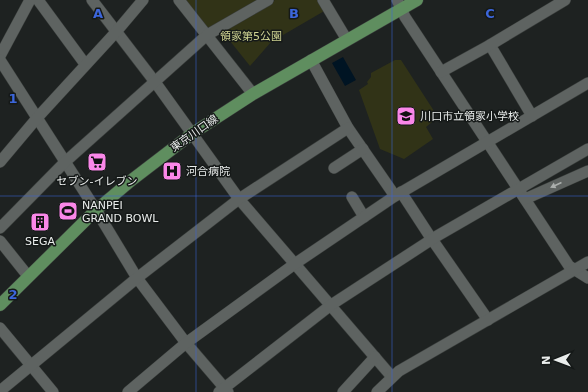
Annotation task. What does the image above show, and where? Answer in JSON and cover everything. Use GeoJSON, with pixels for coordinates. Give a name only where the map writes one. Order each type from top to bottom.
{"type":"FeatureCollection","features":[{"type":"Feature","properties":{"kind":"main road","name":"東京川口線"},"geometry":{"type":"LineString","coordinates":[[0,305],[96,210],[133,179],[193,133],[253,94],[347,40],[399,4],[417,0]]}},
{"type":"Feature","properties":{"kind":"street"},"geometry":{"type":"LineString","coordinates":[[0,56],[30,0]]}},
{"type":"Feature","properties":{"kind":"street"},"geometry":{"type":"LineString","coordinates":[[38,0],[85,64]]}},
{"type":"Feature","properties":{"kind":"street"},"geometry":{"type":"LineString","coordinates":[[92,0],[193,133],[239,199],[296,263],[392,376]]}},
{"type":"Feature","properties":{"kind":"street"},"geometry":{"type":"LineString","coordinates":[[0,162],[85,64],[116,32],[142,0]]}},
{"type":"Feature","properties":{"kind":"street"},"geometry":{"type":"LineString","coordinates":[[179,0],[253,94]]}},
{"type":"Feature","properties":{"kind":"street"},"geometry":{"type":"LineString","coordinates":[[0,228],[64,162],[207,35],[268,0]]}},
{"type":"Feature","properties":{"kind":"street"},"geometry":{"type":"LineString","coordinates":[[323,0],[347,40]]}},
{"type":"Feature","properties":{"kind":"street"},"geometry":{"type":"LineString","coordinates":[[441,72],[490,45],[565,0]]}},
{"type":"Feature","properties":{"kind":"street"},"geometry":{"type":"LineString","coordinates":[[399,4],[405,17],[569,266],[588,278]]}},
{"type":"Feature","properties":{"kind":"street"},"geometry":{"type":"LineString","coordinates":[[490,45],[532,116]]}},
{"type":"Feature","properties":{"kind":"street"},"geometry":{"type":"LineString","coordinates":[[0,60],[96,210],[137,278],[224,390],[331,305],[432,240],[522,195],[588,171]]}},
{"type":"Feature","properties":{"kind":"street"},"geometry":{"type":"LineString","coordinates":[[311,60],[348,128],[432,240],[488,320]]}},
{"type":"Feature","properties":{"kind":"street"},"geometry":{"type":"LineString","coordinates":[[128,392],[186,343],[296,263],[398,194],[588,83]]}},
{"type":"Feature","properties":{"kind":"street"},"geometry":{"type":"LineString","coordinates":[[0,391],[137,278],[239,199],[348,128]]}},
{"type":"Feature","properties":{"kind":"street"},"geometry":{"type":"LineString","coordinates":[[334,168],[363,149]]}},
{"type":"Feature","properties":{"kind":"street"},"geometry":{"type":"LineString","coordinates":[[522,195],[588,150]]}},
{"type":"Feature","properties":{"kind":"street"},"geometry":{"type":"LineString","coordinates":[[352,197],[364,217]]}},
{"type":"Feature","properties":{"kind":"street"},"geometry":{"type":"LineString","coordinates":[[0,241],[28,276]]}},
{"type":"Feature","properties":{"kind":"street"},"geometry":{"type":"LineString","coordinates":[[377,392],[392,376],[588,262]]}},
{"type":"Feature","properties":{"kind":"street"},"geometry":{"type":"LineString","coordinates":[[0,328],[53,392]]}},
{"type":"Feature","properties":{"kind":"street"},"geometry":{"type":"LineString","coordinates":[[343,392],[375,357]]}},
{"type":"Feature","properties":{"kind":"green space","name":"領家第5公園"},"geometry":{"type":"Polygon","coordinates":[[[185,0],[260,0],[212,27],[207,27],[185,0]]]}},
{"type":"Feature","properties":{"kind":"green space","name":"領家第5公園"},"geometry":{"type":"Polygon","coordinates":[[[275,0],[320,0],[326,10],[271,42],[250,66],[222,31],[275,0]]]}},
{"type":"Feature","properties":{"kind":"green space"},"geometry":{"type":"Polygon","coordinates":[[[395,60],[401,60],[434,111],[432,122],[426,127],[433,139],[404,159],[380,149],[359,90],[368,84],[367,82],[371,77],[371,73],[395,60]]]}},
{"type":"Feature","properties":{"kind":"water"},"geometry":{"type":"Polygon","coordinates":[[[343,57],[356,80],[345,86],[332,63],[343,57]]]}},
{"type":"Feature","properties":{"kind":"place","name":"川口市立領家小学校"},"geometry":{"type":"Point","coordinates":[406,116]}},
{"type":"Feature","properties":{"kind":"place","name":"セブン-イレブン"},"geometry":{"type":"Point","coordinates":[97,162]}},
{"type":"Feature","properties":{"kind":"place","name":"河合病院"},"geometry":{"type":"Point","coordinates":[172,171]}},
{"type":"Feature","properties":{"kind":"place","name":"NANPEI GRAND BOWL"},"geometry":{"type":"Point","coordinates":[68,211]}},
{"type":"Feature","properties":{"kind":"place","name":"SEGA"},"geometry":{"type":"Point","coordinates":[40,222]}}]}
